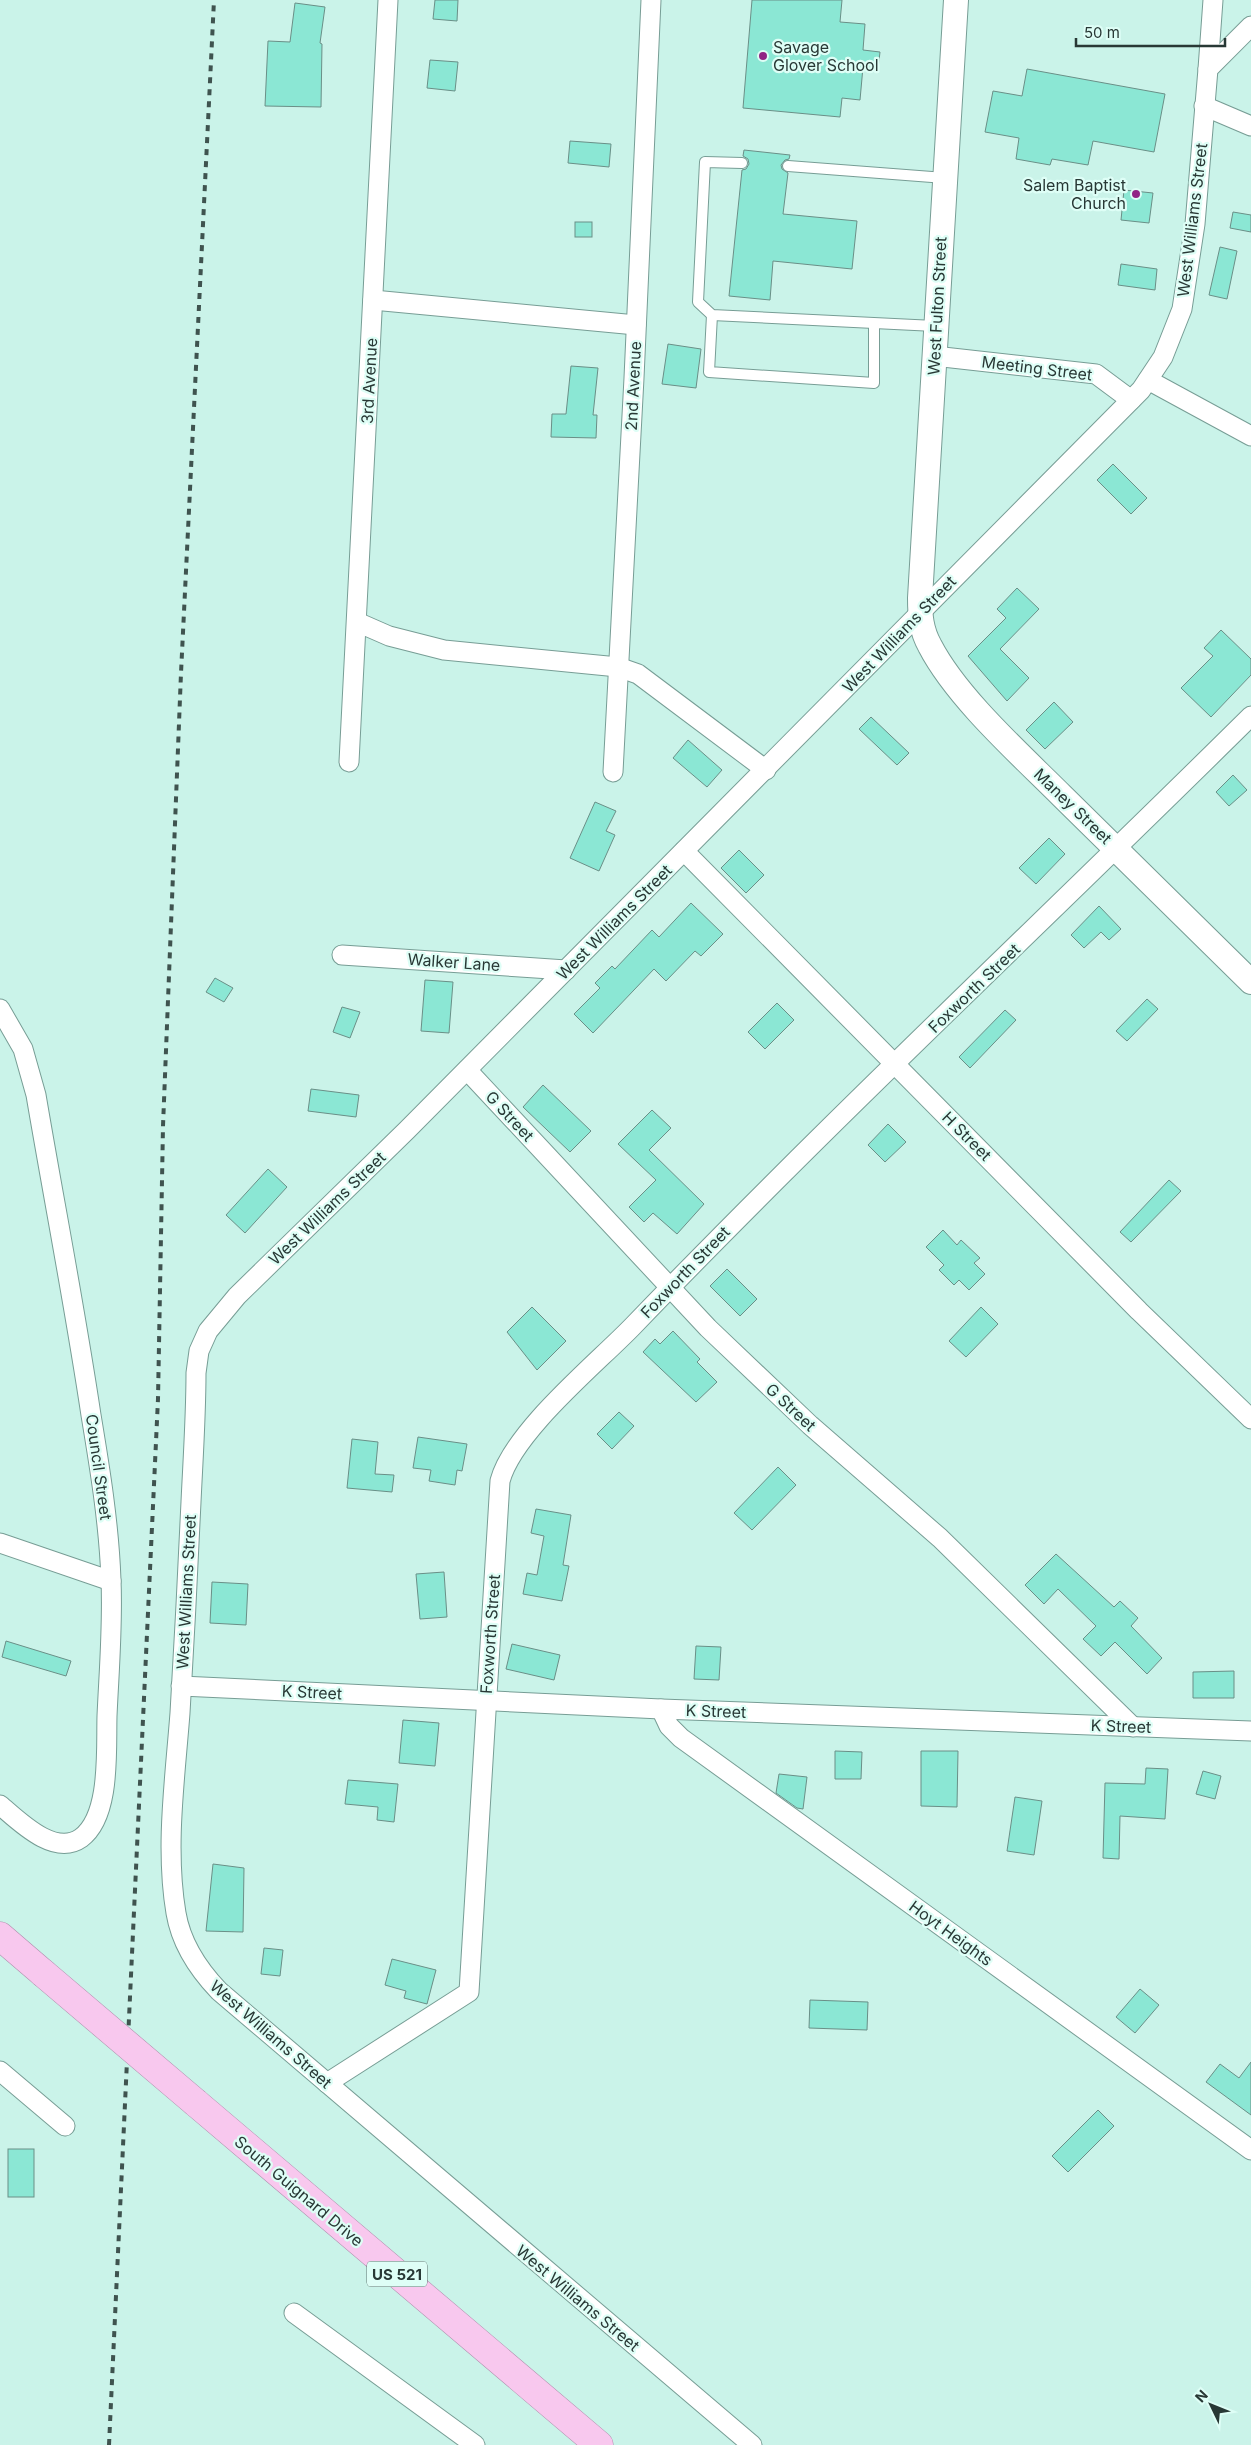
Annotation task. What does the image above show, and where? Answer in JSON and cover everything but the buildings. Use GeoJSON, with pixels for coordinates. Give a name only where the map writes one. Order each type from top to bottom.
{"type":"FeatureCollection","features":[{"type":"Feature","properties":{"kind":"highway","name":"South Guignard Drive"},"geometry":{"type":"LineString","coordinates":[[0,1936],[599,2445]]}},
{"type":"Feature","properties":{"kind":"street","name":"3rd Avenue"},"geometry":{"type":"LineString","coordinates":[[349,762],[388,0]]}},
{"type":"Feature","properties":{"kind":"street","name":"2nd Avenue"},"geometry":{"type":"LineString","coordinates":[[612,772],[651,0]]}},
{"type":"Feature","properties":{"kind":"street","name":"West Fulton Street"},"geometry":{"type":"LineString","coordinates":[[920,613],[935,326],[956,0]]}},
{"type":"Feature","properties":{"kind":"street","name":"West Williams Street"},"geometry":{"type":"LineString","coordinates":[[752,2445],[219,1991],[202,1974],[182,1936],[176,1914],[171,1874],[172,1832],[196,1373],[199,1351],[208,1331],[238,1296],[467,1070],[766,770],[1131,400],[1148,380],[1172,340],[1182,309],[1194,224],[1213,0]]}},
{"type":"Feature","properties":{"kind":"street"},"geometry":{"type":"LineString","coordinates":[[1208,69],[1251,26]]}},
{"type":"Feature","properties":{"kind":"street"},"geometry":{"type":"LineString","coordinates":[[1204,106],[1251,126]]}},
{"type":"Feature","properties":{"kind":"street"},"geometry":{"type":"LineString","coordinates":[[373,300],[636,325]]}},
{"type":"Feature","properties":{"kind":"street","name":"Meeting Street"},"geometry":{"type":"LineString","coordinates":[[934,356],[1096,374],[1131,400]]}},
{"type":"Feature","properties":{"kind":"street"},"geometry":{"type":"LineString","coordinates":[[1148,380],[1251,436]]}},
{"type":"Feature","properties":{"kind":"street","name":"Maney Street"},"geometry":{"type":"LineString","coordinates":[[920,613],[921,624],[930,646],[951,679],[1023,758],[1251,982]]}},
{"type":"Feature","properties":{"kind":"street"},"geometry":{"type":"LineString","coordinates":[[356,622],[389,636],[444,650],[618,667],[638,674],[766,770]]}},
{"type":"Feature","properties":{"kind":"street","name":"Foxworth Street"},"geometry":{"type":"LineString","coordinates":[[327,2083],[469,1992],[500,1481],[512,1451],[547,1411],[779,1176],[1117,850],[1251,716]]}},
{"type":"Feature","properties":{"kind":"street","name":"H Street"},"geometry":{"type":"LineString","coordinates":[[684,851],[1132,1304],[1251,1419]]}},
{"type":"Feature","properties":{"kind":"street","name":"Walker Lane"},"geometry":{"type":"LineString","coordinates":[[342,955],[566,970]]}},
{"type":"Feature","properties":{"kind":"street","name":"Council Street"},"geometry":{"type":"LineString","coordinates":[[0,1009],[23,1049],[36,1095],[87,1388],[106,1512],[111,1581],[106,1757],[102,1804],[96,1820],[81,1838],[59,1843],[37,1834],[0,1805]]}},
{"type":"Feature","properties":{"kind":"street","name":"G Street"},"geometry":{"type":"LineString","coordinates":[[467,1070],[708,1328],[810,1425],[940,1538],[1133,1727]]}},
{"type":"Feature","properties":{"kind":"street"},"geometry":{"type":"LineString","coordinates":[[0,1543],[111,1581]]}},
{"type":"Feature","properties":{"kind":"street","name":"K Street"},"geometry":{"type":"LineString","coordinates":[[181,1686],[662,1709],[1251,1731]]}},
{"type":"Feature","properties":{"kind":"street","name":"Hoyt Heights"},"geometry":{"type":"LineString","coordinates":[[662,1709],[669,1726],[681,1738],[1251,2150]]}},
{"type":"Feature","properties":{"kind":"street"},"geometry":{"type":"LineString","coordinates":[[0,2071],[65,2126]]}},
{"type":"Feature","properties":{"kind":"street"},"geometry":{"type":"LineString","coordinates":[[294,2313],[475,2445]]}},
{"type":"Feature","properties":{"kind":"lane"},"geometry":{"type":"LineString","coordinates":[[742,163],[705,162],[698,302],[712,315],[935,326]]}},
{"type":"Feature","properties":{"kind":"lane"},"geometry":{"type":"LineString","coordinates":[[788,166],[945,178]]}},
{"type":"Feature","properties":{"kind":"lane"},"geometry":{"type":"LineString","coordinates":[[712,315],[709,372],[874,383],[874,324]]}},
{"type":"Feature","properties":{"kind":"railway"},"geometry":{"type":"LineString","coordinates":[[109,2445],[158,1399],[163,1126],[181,673],[214,0]]}},
{"type":"Feature","properties":{"kind":"place","name":"Savage Glover School"},"geometry":{"type":"Point","coordinates":[763,56]}},
{"type":"Feature","properties":{"kind":"place","name":"Salem Baptist Church"},"geometry":{"type":"Point","coordinates":[1136,194]}}]}
